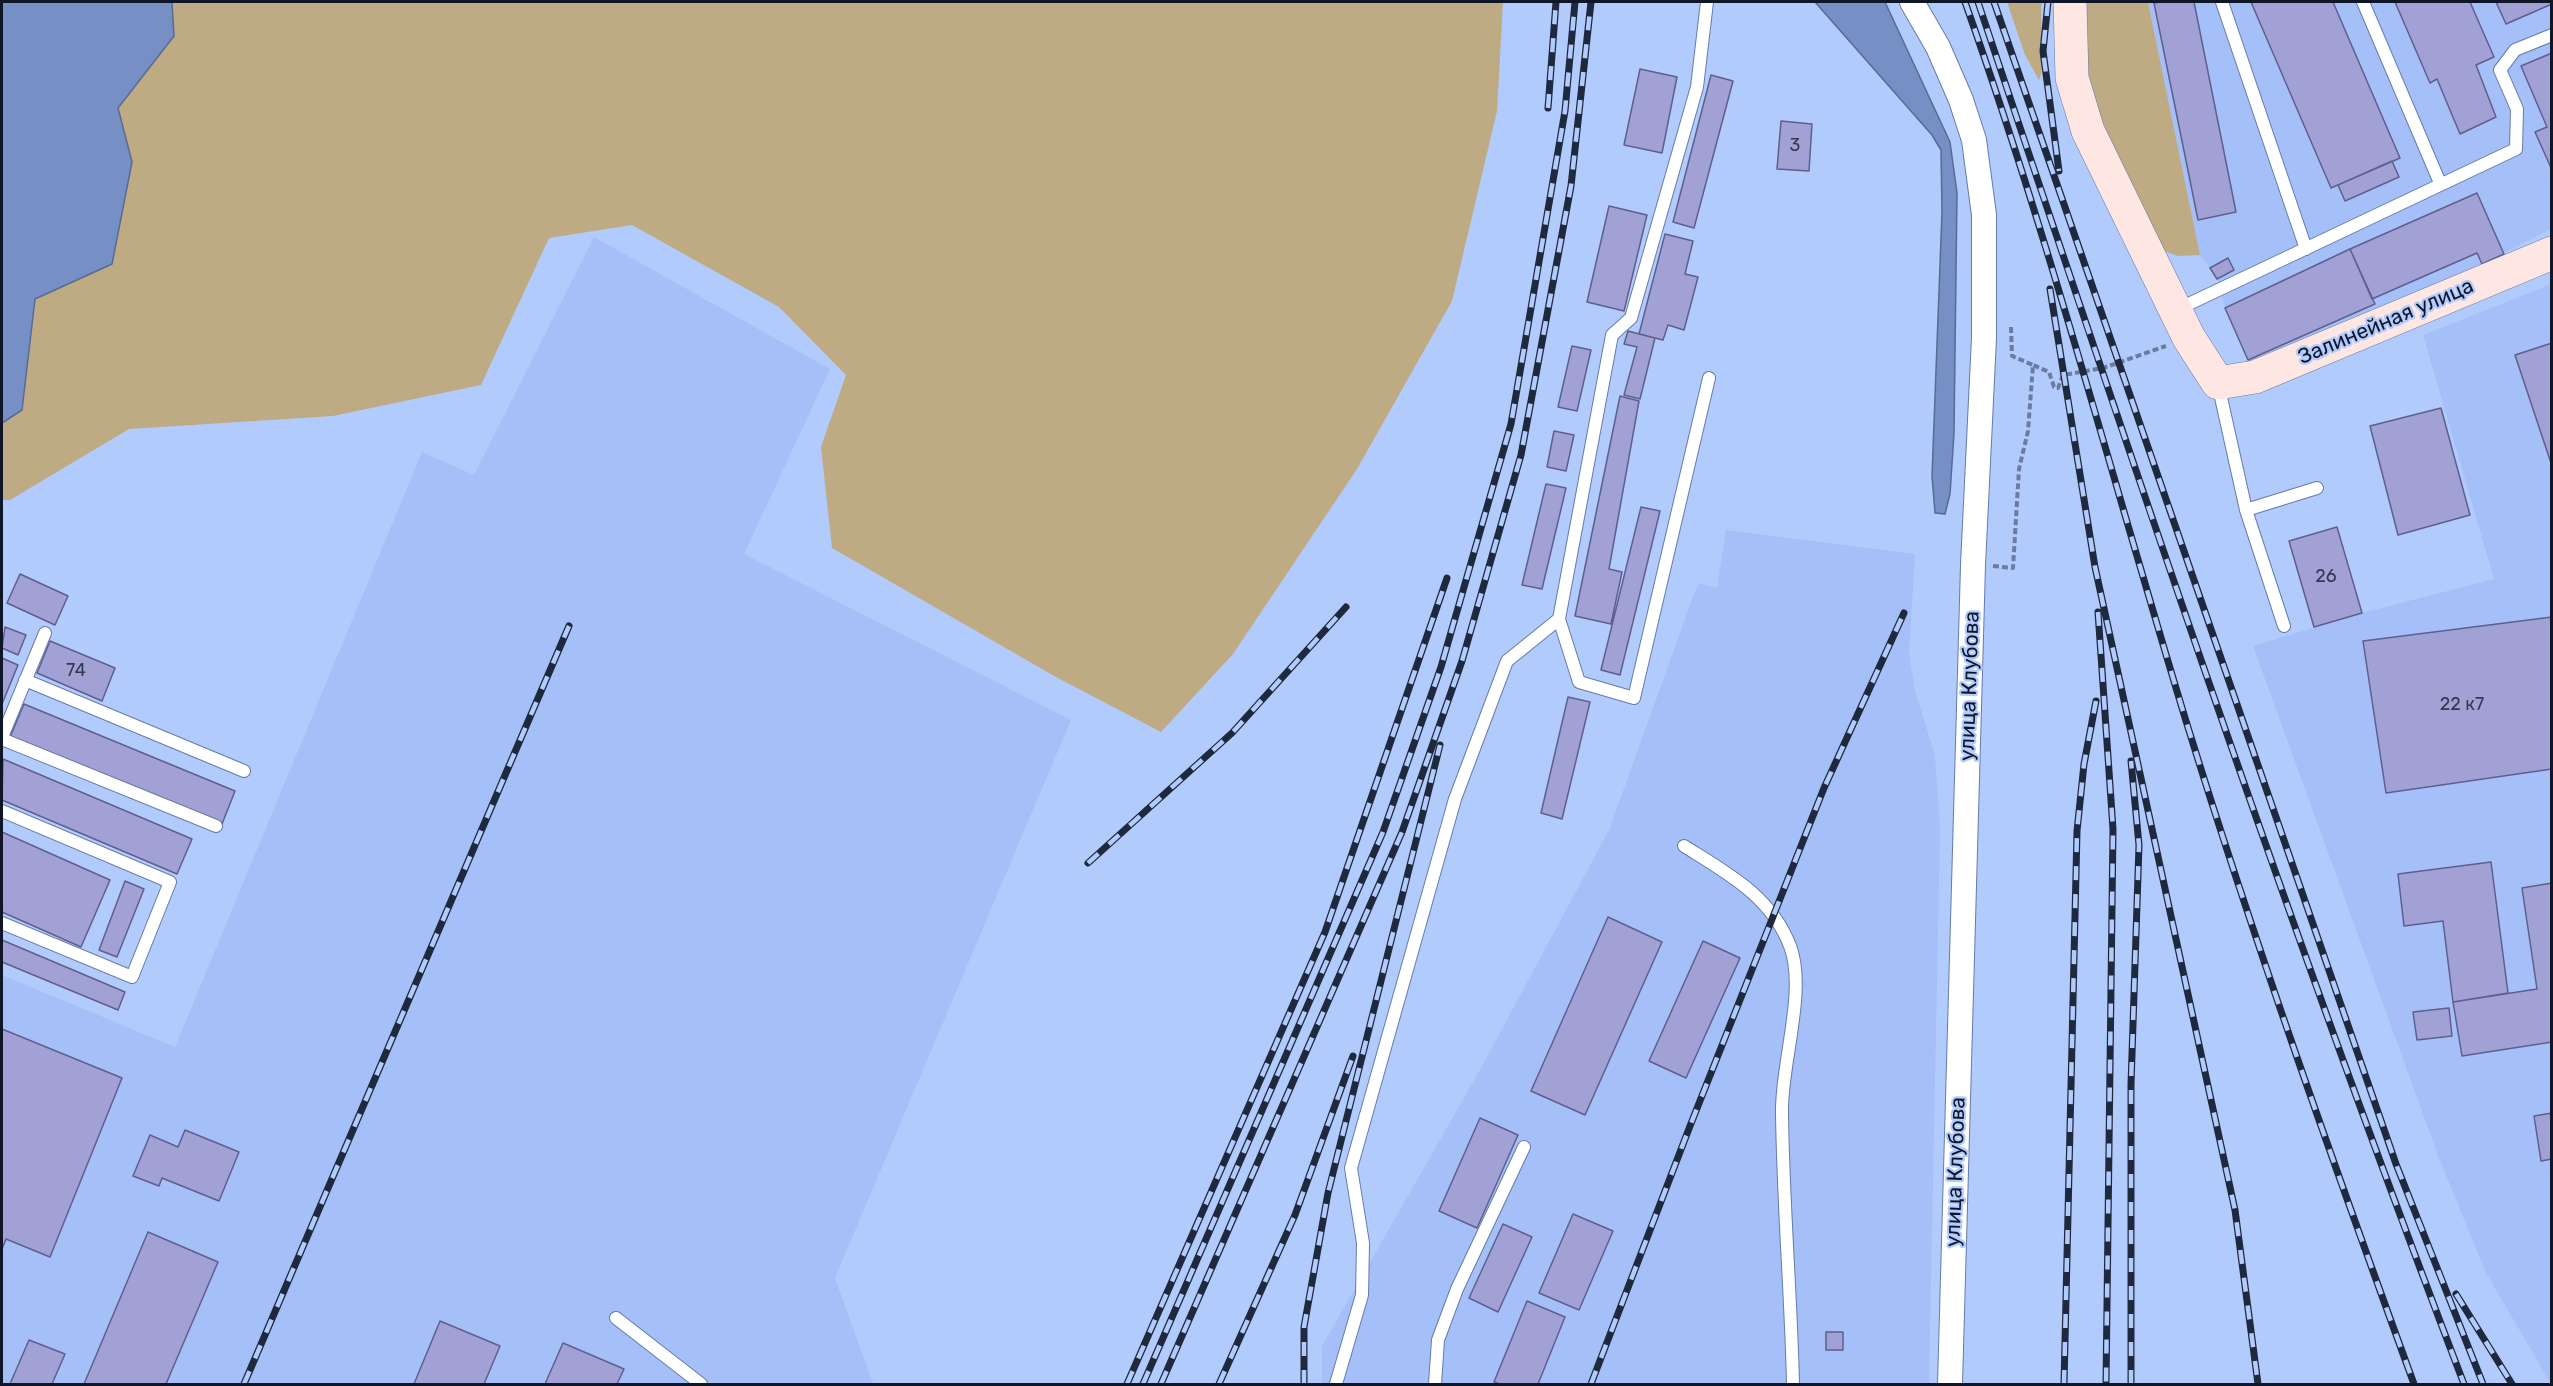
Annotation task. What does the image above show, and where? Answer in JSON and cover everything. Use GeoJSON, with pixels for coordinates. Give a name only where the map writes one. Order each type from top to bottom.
{"type":"FeatureCollection","features":[{"type":"Feature","properties":{"kind":"main road"},"geometry":{"type":"LineString","coordinates":[[2070,2],[2070,60],[2075,95],[2088,131],[2182,325],[2218,383]]}},
{"type":"Feature","properties":{"kind":"main road","name":"Залинейная улица"},"geometry":{"type":"LineString","coordinates":[[2218,383],[2255,376],[2552,253]]}},
{"type":"Feature","properties":{"kind":"street","name":"улица Клубова"},"geometry":{"type":"LineString","coordinates":[[1912,2],[1938,47],[1961,100],[1977,158],[1984,215],[1984,338],[1973,583],[1950,1384]]}},
{"type":"Feature","properties":{"kind":"lane"},"geometry":{"type":"LineString","coordinates":[[1707,2],[1697,87],[1641,285],[1631,318],[1612,335],[1559,619],[1579,682],[1634,698],[1709,378]]}},
{"type":"Feature","properties":{"kind":"lane"},"geometry":{"type":"LineString","coordinates":[[2222,2],[2306,249]]}},
{"type":"Feature","properties":{"kind":"lane"},"geometry":{"type":"LineString","coordinates":[[2363,2],[2439,183]]}},
{"type":"Feature","properties":{"kind":"lane"},"geometry":{"type":"LineString","coordinates":[[2182,325],[2306,249],[2439,183],[2516,149],[2517,109],[2500,70],[2515,50],[2552,35]]}},
{"type":"Feature","properties":{"kind":"lane"},"geometry":{"type":"LineString","coordinates":[[2218,383],[2246,510],[2283,626]]}},
{"type":"Feature","properties":{"kind":"lane"},"geometry":{"type":"LineString","coordinates":[[2246,510],[2317,488]]}},
{"type":"Feature","properties":{"kind":"lane"},"geometry":{"type":"LineString","coordinates":[[1336,1384],[1362,1295],[1363,1243],[1351,1168],[1455,799],[1508,661],[1559,619]]}},
{"type":"Feature","properties":{"kind":"lane"},"geometry":{"type":"LineString","coordinates":[[45,633],[2,738],[216,826]]}},
{"type":"Feature","properties":{"kind":"lane"},"geometry":{"type":"LineString","coordinates":[[25,680],[244,771]]}},
{"type":"Feature","properties":{"kind":"lane"},"geometry":{"type":"LineString","coordinates":[[2,811],[170,882],[132,977],[2,923]]}},
{"type":"Feature","properties":{"kind":"lane"},"geometry":{"type":"LineString","coordinates":[[1684,846],[1747,886],[1776,916],[1791,946],[1797,970],[1782,1110],[1793,1384]]}},
{"type":"Feature","properties":{"kind":"lane"},"geometry":{"type":"LineString","coordinates":[[1436,1384],[1438,1340],[1524,1147]]}},
{"type":"Feature","properties":{"kind":"lane"},"geometry":{"type":"LineString","coordinates":[[616,1318],[701,1384]]}},
{"type":"Feature","properties":{"kind":"path"},"geometry":{"type":"LineString","coordinates":[[2011,327],[2012,356],[2049,372],[2054,387],[2058,387],[2063,375],[2103,368],[2182,325]]}},
{"type":"Feature","properties":{"kind":"path"},"geometry":{"type":"LineString","coordinates":[[1990,566],[2013,568],[2019,469],[2028,431],[2033,365]]}},
{"type":"Feature","properties":{"kind":"shaded area"},"geometry":{"type":"Polygon","coordinates":[[[2,2],[172,2],[174,36],[118,108],[132,162],[112,264],[35,299],[22,410],[2,423],[2,2]]]}},
{"type":"Feature","properties":{"kind":"shaded area"},"geometry":{"type":"Polygon","coordinates":[[[172,2],[1503,2],[1497,111],[1452,301],[1357,469],[1233,654],[1161,732],[1056,677],[832,548],[821,447],[846,375],[779,307],[632,225],[549,238],[481,385],[333,416],[129,429],[10,500],[2,500],[2,423],[22,410],[35,299],[112,264],[132,162],[118,108],[174,36],[172,2]]]}},
{"type":"Feature","properties":{"kind":"shaded area"},"geometry":{"type":"Polygon","coordinates":[[[1815,2],[1885,2],[1950,142],[1957,193],[1954,433],[1950,494],[1945,514],[1935,513],[1932,476],[1942,212],[1941,150],[1932,135],[1815,2]]]}},
{"type":"Feature","properties":{"kind":"shaded area"},"geometry":{"type":"Polygon","coordinates":[[[2007,2],[2042,2],[2042,66],[2039,80],[2025,55],[2007,2]]]}},
{"type":"Feature","properties":{"kind":"shaded area"},"geometry":{"type":"Polygon","coordinates":[[[2082,2],[2148,2],[2200,255],[2178,256],[2164,251],[2098,120],[2086,82],[2082,2]]]}},
{"type":"Feature","properties":{"kind":"shaded area"},"geometry":{"type":"Polygon","coordinates":[[[2148,2],[2551,2],[2551,229],[2482,264],[2249,364],[2225,308],[2217,279],[2200,255],[2148,2]]]}},
{"type":"Feature","properties":{"kind":"shaded area"},"geometry":{"type":"Polygon","coordinates":[[[594,237],[830,369],[744,554],[1071,720],[835,1278],[873,1384],[2,1384],[2,975],[175,1047],[422,452],[474,475],[594,237]]]}},
{"type":"Feature","properties":{"kind":"shaded area"},"geometry":{"type":"Polygon","coordinates":[[[2551,284],[2551,1384],[2485,1271],[2439,1158],[2253,646],[2362,613],[2494,579],[2423,335],[2551,284]]]}},
{"type":"Feature","properties":{"kind":"shaded area"},"geometry":{"type":"Polygon","coordinates":[[[1726,530],[1915,554],[1909,653],[1915,691],[1935,755],[1940,831],[1929,1384],[1322,1384],[1322,1346],[1481,1068],[1609,830],[1698,583],[1717,588],[1726,530]]]}},
{"type":"Feature","properties":{"kind":"building"},"geometry":{"type":"Polygon","coordinates":[[[2194,2],[2236,212],[2198,220],[2154,3],[2194,2]]]}},
{"type":"Feature","properties":{"kind":"building"},"geometry":{"type":"Polygon","coordinates":[[[2251,2],[2333,2],[2400,158],[2331,188],[2251,2]]]}},
{"type":"Feature","properties":{"kind":"building"},"geometry":{"type":"Polygon","coordinates":[[[2395,2],[2470,2],[2494,57],[2476,65],[2496,117],[2460,134],[2437,79],[2430,83],[2395,2]]]}},
{"type":"Feature","properties":{"kind":"building"},"geometry":{"type":"Polygon","coordinates":[[[2496,2],[2552,2],[2552,4],[2506,24],[2496,2]]]}},
{"type":"Feature","properties":{"kind":"building"},"geometry":{"type":"Polygon","coordinates":[[[2552,53],[2552,170],[2535,132],[2547,127],[2521,66],[2552,53]]]}},
{"type":"Feature","properties":{"kind":"building"},"geometry":{"type":"Polygon","coordinates":[[[1640,69],[1677,77],[1662,153],[1624,145],[1640,69]]]}},
{"type":"Feature","properties":{"kind":"building"},"geometry":{"type":"Polygon","coordinates":[[[1711,75],[1733,81],[1694,228],[1673,222],[1711,75]]]}},
{"type":"Feature","properties":{"kind":"building"},"geometry":{"type":"Polygon","coordinates":[[[1781,121],[1812,124],[1809,171],[1777,169],[1781,121]]]}},
{"type":"Feature","properties":{"kind":"building"},"geometry":{"type":"Polygon","coordinates":[[[2392,161],[2399,177],[2345,201],[2338,185],[2392,161]]]}},
{"type":"Feature","properties":{"kind":"building"},"geometry":{"type":"Polygon","coordinates":[[[2477,193],[2504,254],[2482,264],[2477,253],[2372,299],[2350,249],[2477,193]]]}},
{"type":"Feature","properties":{"kind":"building"},"geometry":{"type":"Polygon","coordinates":[[[1609,206],[1647,215],[1624,311],[1587,302],[1609,206]]]}},
{"type":"Feature","properties":{"kind":"building"},"geometry":{"type":"Polygon","coordinates":[[[1665,234],[1693,241],[1685,274],[1698,277],[1684,330],[1668,325],[1663,340],[1639,334],[1665,234]]]}},
{"type":"Feature","properties":{"kind":"building"},"geometry":{"type":"Polygon","coordinates":[[[2350,249],[2375,304],[2248,360],[2225,308],[2350,249]]]}},
{"type":"Feature","properties":{"kind":"building"},"geometry":{"type":"Polygon","coordinates":[[[2228,258],[2234,270],[2217,279],[2210,268],[2228,258]]]}},
{"type":"Feature","properties":{"kind":"building"},"geometry":{"type":"Polygon","coordinates":[[[1628,331],[1655,338],[1640,399],[1624,395],[1637,347],[1624,344],[1628,331]]]}},
{"type":"Feature","properties":{"kind":"building"},"geometry":{"type":"Polygon","coordinates":[[[2552,343],[2552,466],[2515,355],[2552,343]]]}},
{"type":"Feature","properties":{"kind":"building"},"geometry":{"type":"Polygon","coordinates":[[[1572,346],[1591,350],[1577,411],[1558,407],[1572,346]]]}},
{"type":"Feature","properties":{"kind":"building"},"geometry":{"type":"Polygon","coordinates":[[[1620,396],[1639,401],[1609,569],[1622,572],[1611,624],[1575,616],[1620,396]]]}},
{"type":"Feature","properties":{"kind":"building"},"geometry":{"type":"Polygon","coordinates":[[[2441,408],[2470,515],[2398,535],[2370,426],[2441,408]]]}},
{"type":"Feature","properties":{"kind":"building"},"geometry":{"type":"Polygon","coordinates":[[[1554,431],[1574,435],[1566,471],[1547,467],[1554,431]]]}},
{"type":"Feature","properties":{"kind":"building"},"geometry":{"type":"Polygon","coordinates":[[[1546,484],[1566,488],[1542,589],[1522,585],[1546,484]]]}},
{"type":"Feature","properties":{"kind":"building"},"geometry":{"type":"Polygon","coordinates":[[[1641,507],[1660,511],[1620,675],[1601,670],[1641,507]]]}},
{"type":"Feature","properties":{"kind":"building"},"geometry":{"type":"Polygon","coordinates":[[[2337,527],[2362,613],[2314,627],[2289,541],[2337,527]]]}},
{"type":"Feature","properties":{"kind":"building"},"geometry":{"type":"Polygon","coordinates":[[[20,574],[68,596],[55,625],[7,603],[20,574]]]}},
{"type":"Feature","properties":{"kind":"building"},"geometry":{"type":"Polygon","coordinates":[[[2552,617],[2552,769],[2386,793],[2363,641],[2552,617]]]}},
{"type":"Feature","properties":{"kind":"building"},"geometry":{"type":"Polygon","coordinates":[[[5,627],[26,635],[18,655],[2,648],[5,627]]]}},
{"type":"Feature","properties":{"kind":"building"},"geometry":{"type":"Polygon","coordinates":[[[50,641],[115,668],[102,701],[37,673],[50,641]]]}},
{"type":"Feature","properties":{"kind":"building"},"geometry":{"type":"Polygon","coordinates":[[[2,658],[18,665],[2,704],[2,658]]]}},
{"type":"Feature","properties":{"kind":"building"},"geometry":{"type":"Polygon","coordinates":[[[1568,697],[1590,702],[1562,819],[1541,813],[1568,697]]]}},
{"type":"Feature","properties":{"kind":"building"},"geometry":{"type":"Polygon","coordinates":[[[24,704],[235,791],[222,824],[10,737],[24,704]]]}},
{"type":"Feature","properties":{"kind":"building"},"geometry":{"type":"Polygon","coordinates":[[[3,759],[192,839],[177,874],[2,800],[3,759]]]}},
{"type":"Feature","properties":{"kind":"building"},"geometry":{"type":"Polygon","coordinates":[[[2,832],[110,880],[81,947],[2,912],[2,832]]]}},
{"type":"Feature","properties":{"kind":"building"},"geometry":{"type":"Polygon","coordinates":[[[2491,862],[2508,993],[2453,1002],[2443,921],[2404,926],[2398,874],[2491,862]]]}},
{"type":"Feature","properties":{"kind":"building"},"geometry":{"type":"Polygon","coordinates":[[[125,881],[144,889],[117,957],[99,950],[125,881]]]}},
{"type":"Feature","properties":{"kind":"building"},"geometry":{"type":"Polygon","coordinates":[[[2552,883],[2552,1042],[2462,1056],[2453,1002],[2537,989],[2522,888],[2552,883]]]}},
{"type":"Feature","properties":{"kind":"building"},"geometry":{"type":"Polygon","coordinates":[[[1608,917],[1662,942],[1585,1115],[1531,1091],[1608,917]]]}},
{"type":"Feature","properties":{"kind":"building"},"geometry":{"type":"Polygon","coordinates":[[[2,940],[125,992],[118,1010],[2,962],[2,940]]]}},
{"type":"Feature","properties":{"kind":"building"},"geometry":{"type":"Polygon","coordinates":[[[1703,941],[1740,958],[1686,1078],[1649,1061],[1703,941]]]}},
{"type":"Feature","properties":{"kind":"building"},"geometry":{"type":"Polygon","coordinates":[[[2449,1008],[2452,1036],[2417,1040],[2413,1012],[2449,1008]]]}},
{"type":"Feature","properties":{"kind":"building"},"geometry":{"type":"Polygon","coordinates":[[[2,1029],[122,1078],[50,1257],[6,1239],[2,1249],[2,1029]]]}},
{"type":"Feature","properties":{"kind":"building"},"geometry":{"type":"Polygon","coordinates":[[[2552,1113],[2552,1159],[2541,1161],[2534,1116],[2552,1113]]]}},
{"type":"Feature","properties":{"kind":"building"},"geometry":{"type":"Polygon","coordinates":[[[1480,1118],[1518,1135],[1477,1228],[1439,1211],[1480,1118]]]}},
{"type":"Feature","properties":{"kind":"building"},"geometry":{"type":"Polygon","coordinates":[[[185,1130],[239,1152],[219,1201],[162,1178],[159,1186],[133,1176],[150,1135],[178,1147],[185,1130]]]}},
{"type":"Feature","properties":{"kind":"building"},"geometry":{"type":"Polygon","coordinates":[[[1573,1214],[1613,1231],[1579,1310],[1539,1293],[1573,1214]]]}},
{"type":"Feature","properties":{"kind":"building"},"geometry":{"type":"Polygon","coordinates":[[[1503,1224],[1532,1237],[1498,1312],[1469,1298],[1503,1224]]]}},
{"type":"Feature","properties":{"kind":"building"},"geometry":{"type":"Polygon","coordinates":[[[148,1232],[218,1262],[166,1384],[84,1384],[148,1232]]]}},
{"type":"Feature","properties":{"kind":"building"},"geometry":{"type":"Polygon","coordinates":[[[1527,1301],[1565,1317],[1538,1384],[1494,1382],[1527,1301]]]}},
{"type":"Feature","properties":{"kind":"building"},"geometry":{"type":"Polygon","coordinates":[[[440,1321],[500,1346],[484,1384],[414,1384],[440,1321]]]}},
{"type":"Feature","properties":{"kind":"building"},"geometry":{"type":"Polygon","coordinates":[[[1826,1332],[1843,1332],[1843,1350],[1826,1350],[1826,1332]]]}},
{"type":"Feature","properties":{"kind":"building"},"geometry":{"type":"Polygon","coordinates":[[[29,1340],[65,1354],[52,1384],[10,1384],[29,1340]]]}},
{"type":"Feature","properties":{"kind":"building"},"geometry":{"type":"Polygon","coordinates":[[[563,1343],[624,1369],[617,1384],[545,1384],[563,1343]]]}},
{"type":"Feature","properties":{"kind":"railway"},"geometry":{"type":"LineString","coordinates":[[1548,108],[1556,2]]}},
{"type":"Feature","properties":{"kind":"railway"},"geometry":{"type":"LineString","coordinates":[[1143,1384],[1383,832],[1441,667],[1511,424],[1565,111],[1575,2]]}},
{"type":"Feature","properties":{"kind":"railway"},"geometry":{"type":"LineString","coordinates":[[1161,1384],[1402,832],[1462,661],[1521,455],[1571,186],[1591,2]]}},
{"type":"Feature","properties":{"kind":"railway"},"geometry":{"type":"LineString","coordinates":[[1965,2],[2053,270],[2212,805],[2296,1054],[2414,1384]]}},
{"type":"Feature","properties":{"kind":"railway"},"geometry":{"type":"LineString","coordinates":[[1978,2],[2154,523],[2274,868],[2399,1213],[2464,1384]]}},
{"type":"Feature","properties":{"kind":"railway"},"geometry":{"type":"LineString","coordinates":[[1994,2],[2396,1164],[2483,1384]]}},
{"type":"Feature","properties":{"kind":"railway"},"geometry":{"type":"LineString","coordinates":[[2048,2],[2043,51],[2059,171]]}},
{"type":"Feature","properties":{"kind":"railway"},"geometry":{"type":"LineString","coordinates":[[2050,289],[2095,567],[2235,1210],[2258,1384]]}},
{"type":"Feature","properties":{"kind":"railway"},"geometry":{"type":"LineString","coordinates":[[1127,1384],[1325,932],[1447,578]]}},
{"type":"Feature","properties":{"kind":"railway"},"geometry":{"type":"LineString","coordinates":[[1088,863],[1232,733],[1346,607]]}},
{"type":"Feature","properties":{"kind":"railway"},"geometry":{"type":"LineString","coordinates":[[2098,612],[2113,829],[2106,1384]]}},
{"type":"Feature","properties":{"kind":"railway"},"geometry":{"type":"LineString","coordinates":[[1591,1384],[1824,788],[1904,613]]}},
{"type":"Feature","properties":{"kind":"railway"},"geometry":{"type":"LineString","coordinates":[[244,1384],[569,626]]}},
{"type":"Feature","properties":{"kind":"railway"},"geometry":{"type":"LineString","coordinates":[[2064,1384],[2077,831],[2084,764],[2096,701]]}},
{"type":"Feature","properties":{"kind":"railway"},"geometry":{"type":"LineString","coordinates":[[1304,1384],[1304,1327],[1328,1193],[1440,745]]}},
{"type":"Feature","properties":{"kind":"railway"},"geometry":{"type":"LineString","coordinates":[[2131,761],[2139,845],[2131,1084],[2131,1384]]}},
{"type":"Feature","properties":{"kind":"railway"},"geometry":{"type":"LineString","coordinates":[[1219,1384],[1295,1215],[1353,1056]]}},
{"type":"Feature","properties":{"kind":"railway"},"geometry":{"type":"LineString","coordinates":[[2456,1294],[2512,1384]]}}]}
